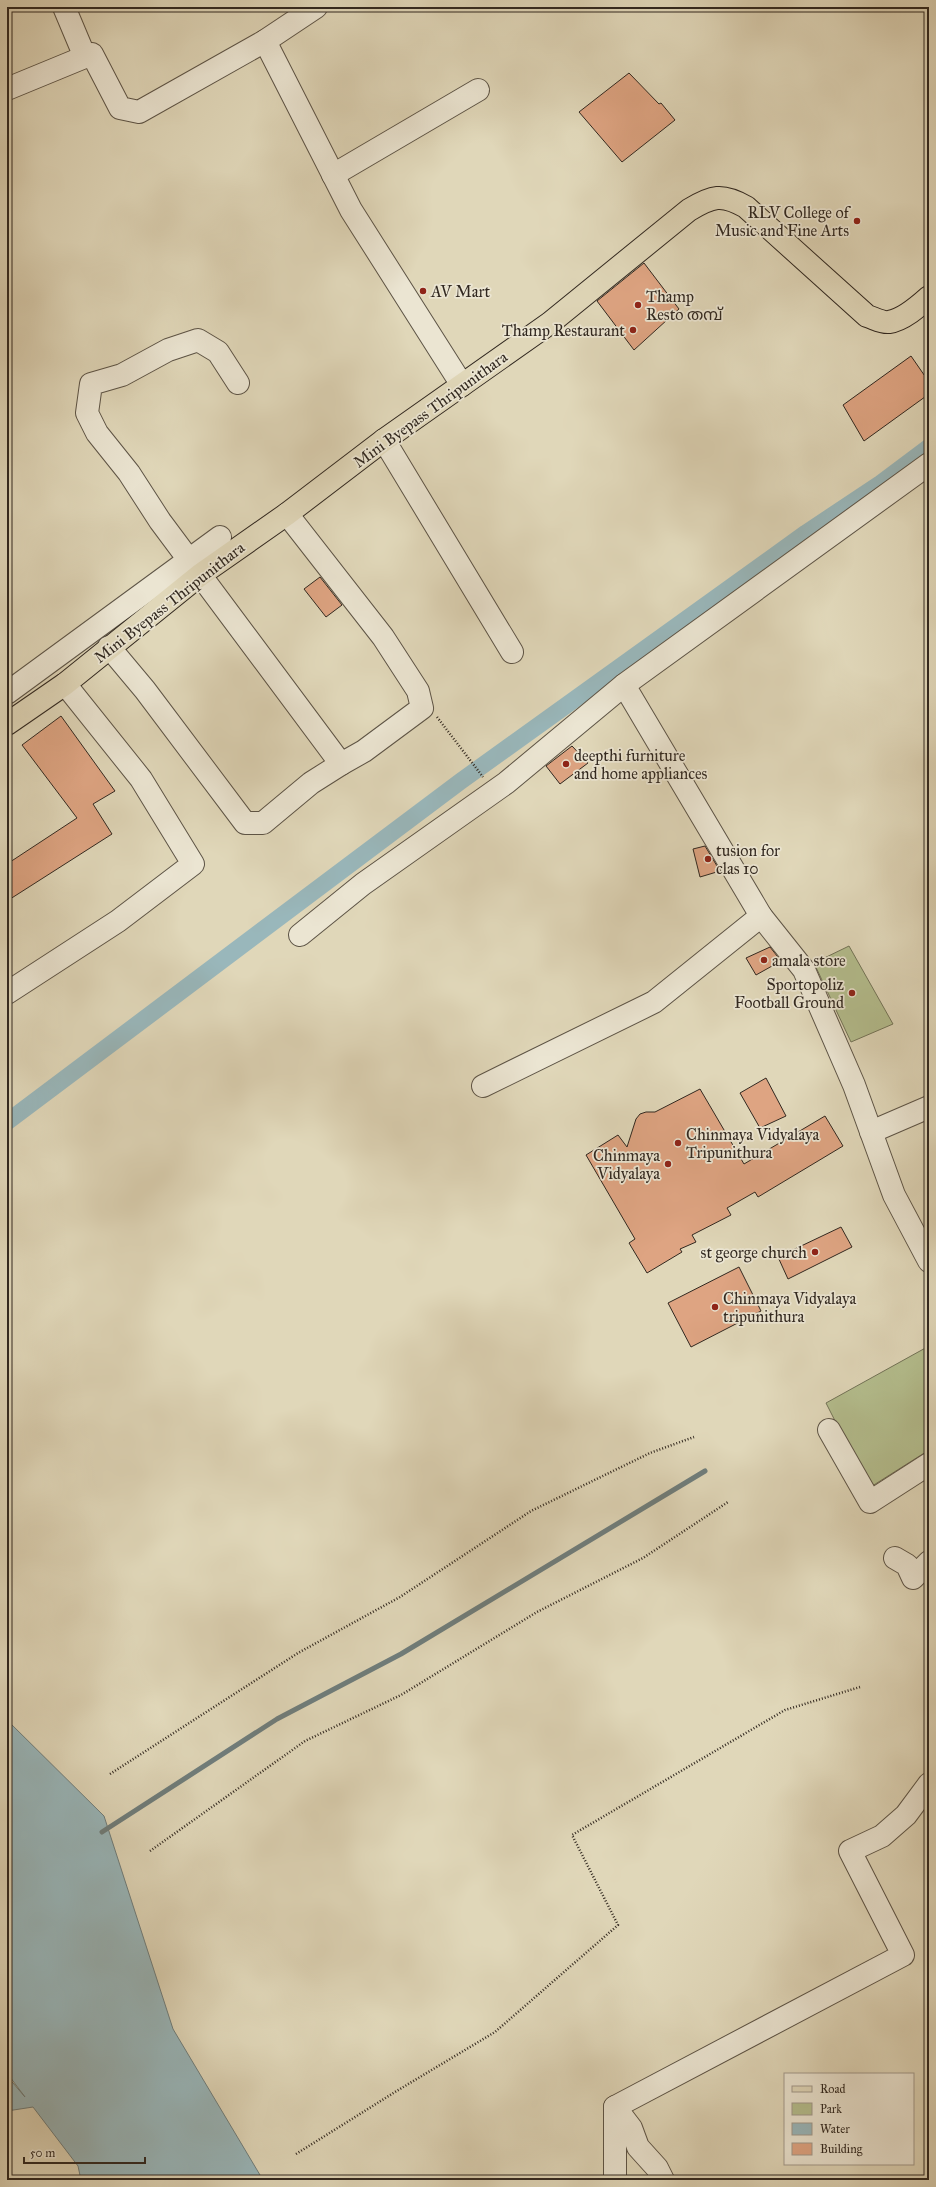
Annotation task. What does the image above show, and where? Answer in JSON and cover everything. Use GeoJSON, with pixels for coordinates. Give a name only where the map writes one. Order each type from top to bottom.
{"type":"FeatureCollection","features":[{"type":"Feature","properties":{"kind":"main road","name":"Mini Byepass Thripunithara"},"geometry":{"type":"LineString","coordinates":[[7,724],[65,684],[103,652],[194,567],[287,514],[384,440],[550,323],[689,210],[713,198],[725,197],[754,213],[867,316],[882,321],[891,322],[905,315],[929,297]]}},
{"type":"Feature","properties":{"kind":"street"},"geometry":{"type":"LineString","coordinates":[[64,7],[85,57]]}},
{"type":"Feature","properties":{"kind":"street"},"geometry":{"type":"LineString","coordinates":[[7,90],[92,54],[120,108],[139,112],[264,41],[316,7]]}},
{"type":"Feature","properties":{"kind":"street"},"geometry":{"type":"LineString","coordinates":[[264,41],[351,210],[462,385]]}},
{"type":"Feature","properties":{"kind":"street"},"geometry":{"type":"LineString","coordinates":[[333,175],[478,90]]}},
{"type":"Feature","properties":{"kind":"street"},"geometry":{"type":"LineString","coordinates":[[238,383],[218,352],[198,340],[168,350],[122,375],[92,384],[87,412],[97,434],[129,473],[160,521],[341,764]]}},
{"type":"Feature","properties":{"kind":"street"},"geometry":{"type":"LineString","coordinates":[[384,440],[512,652]]}},
{"type":"Feature","properties":{"kind":"street"},"geometry":{"type":"LineString","coordinates":[[300,935],[363,884],[506,783],[624,685],[929,464]]}},
{"type":"Feature","properties":{"kind":"street"},"geometry":{"type":"LineString","coordinates":[[83,636],[145,690],[245,823],[263,822],[311,783],[364,751],[422,708],[418,691],[383,637],[287,514]]}},
{"type":"Feature","properties":{"kind":"street"},"geometry":{"type":"LineString","coordinates":[[7,693],[83,636],[194,567],[220,537]]}},
{"type":"Feature","properties":{"kind":"street"},"geometry":{"type":"LineString","coordinates":[[7,993],[118,920],[193,864],[141,779],[65,684]]}},
{"type":"Feature","properties":{"kind":"street"},"geometry":{"type":"LineString","coordinates":[[624,685],[761,916],[804,970],[854,1085],[894,1195],[929,1260]]}},
{"type":"Feature","properties":{"kind":"street"},"geometry":{"type":"LineString","coordinates":[[484,1086],[654,1002],[761,916]]}},
{"type":"Feature","properties":{"kind":"street"},"geometry":{"type":"LineString","coordinates":[[871,1132],[929,1107]]}},
{"type":"Feature","properties":{"kind":"street"},"geometry":{"type":"LineString","coordinates":[[829,1430],[870,1502],[929,1464]]}},
{"type":"Feature","properties":{"kind":"street"},"geometry":{"type":"LineString","coordinates":[[895,1558],[907,1565],[913,1578],[929,1562]]}},
{"type":"Feature","properties":{"kind":"street"},"geometry":{"type":"LineString","coordinates":[[615,2107],[903,1954],[850,1851],[882,1836],[906,1815],[929,1784]]}},
{"type":"Feature","properties":{"kind":"street"},"geometry":{"type":"LineString","coordinates":[[615,2107],[615,2180]]}},
{"type":"Feature","properties":{"kind":"street"},"geometry":{"type":"LineString","coordinates":[[615,2107],[631,2128],[638,2148],[657,2168],[663,2180]]}},
{"type":"Feature","properties":{"kind":"path"},"geometry":{"type":"LineString","coordinates":[[456,741],[484,778]]}},
{"type":"Feature","properties":{"kind":"path"},"geometry":{"type":"LineString","coordinates":[[110,1774],[298,1653],[400,1597],[531,1510],[650,1453],[694,1436]]}},
{"type":"Feature","properties":{"kind":"path"},"geometry":{"type":"LineString","coordinates":[[150,1851],[305,1741],[401,1695],[536,1612],[643,1558],[728,1502]]}},
{"type":"Feature","properties":{"kind":"path"},"geometry":{"type":"LineString","coordinates":[[296,2154],[495,2032],[618,1925],[572,1835],[785,1710],[860,1687]]}},
{"type":"Feature","properties":{"kind":"green space","name":"Sportopoliz Football Ground"},"geometry":{"type":"Polygon","coordinates":[[[849,946],[893,1024],[851,1042],[814,963],[849,946]]]}},
{"type":"Feature","properties":{"kind":"green space"},"geometry":{"type":"Polygon","coordinates":[[[929,1346],[929,1450],[869,1488],[826,1403],[929,1346]]]}},
{"type":"Feature","properties":{"kind":"water"},"geometry":{"type":"Polygon","coordinates":[[[7,1720],[104,1816],[173,2029],[263,2180],[81,2180],[78,2166],[33,2107],[7,2111],[7,2076],[25,2097],[7,2073],[7,1720]]]}},
{"type":"Feature","properties":{"kind":"building"},"geometry":{"type":"Polygon","coordinates":[[[629,73],[659,104],[661,103],[675,120],[622,162],[579,112],[629,73]]]}},
{"type":"Feature","properties":{"kind":"building","name":"Thamp Resto തമ്പ്"},"geometry":{"type":"Polygon","coordinates":[[[644,263],[679,309],[634,350],[597,301],[644,263]]]}},
{"type":"Feature","properties":{"kind":"building"},"geometry":{"type":"Polygon","coordinates":[[[911,356],[929,382],[929,394],[864,441],[843,405],[911,356]]]}},
{"type":"Feature","properties":{"kind":"building"},"geometry":{"type":"Polygon","coordinates":[[[320,577],[342,605],[326,617],[304,589],[320,577]]]}},
{"type":"Feature","properties":{"kind":"building"},"geometry":{"type":"Polygon","coordinates":[[[61,716],[115,791],[93,804],[112,834],[7,901],[7,864],[77,818],[22,745],[61,716]]]}},
{"type":"Feature","properties":{"kind":"building","name":"deepthi furniture and home appliances"},"geometry":{"type":"Polygon","coordinates":[[[572,746],[588,763],[560,784],[546,766],[572,746]]]}},
{"type":"Feature","properties":{"kind":"building","name":"tusion for clas 10"},"geometry":{"type":"Polygon","coordinates":[[[705,846],[720,871],[700,877],[693,849],[705,846]]]}},
{"type":"Feature","properties":{"kind":"building","name":"amala store"},"geometry":{"type":"Polygon","coordinates":[[[770,947],[781,961],[756,975],[746,958],[770,947]]]}},
{"type":"Feature","properties":{"kind":"building"},"geometry":{"type":"Polygon","coordinates":[[[766,1078],[786,1116],[760,1128],[740,1093],[766,1078]]]}},
{"type":"Feature","properties":{"kind":"building","name":"Chinmaya Vidyalaya"},"geometry":{"type":"Polygon","coordinates":[[[700,1089],[744,1164],[825,1116],[843,1146],[758,1197],[755,1192],[727,1208],[731,1215],[692,1235],[696,1242],[680,1249],[682,1252],[647,1273],[629,1243],[635,1239],[586,1155],[618,1135],[627,1147],[636,1119],[640,1114],[655,1112],[700,1089]]]}},
{"type":"Feature","properties":{"kind":"building","name":"st george church"},"geometry":{"type":"Polygon","coordinates":[[[841,1227],[852,1247],[788,1279],[778,1257],[841,1227]]]}},
{"type":"Feature","properties":{"kind":"building","name":"Chinmaya Vidyalaya tripunithura"},"geometry":{"type":"Polygon","coordinates":[[[739,1267],[761,1311],[691,1347],[668,1303],[739,1267]]]}},
{"type":"Feature","properties":{"kind":"waterway"},"geometry":{"type":"LineString","coordinates":[[7,1122],[461,781],[806,533],[881,483],[929,447]]}},
{"type":"Feature","properties":{"kind":"waterway"},"geometry":{"type":"LineString","coordinates":[[102,1832],[277,1719],[401,1654],[705,1471]]}},
{"type":"Feature","properties":{"kind":"place","name":"RLV College of Music and Fine Arts"},"geometry":{"type":"Point","coordinates":[857,221]}},
{"type":"Feature","properties":{"kind":"place","name":"AV Mart"},"geometry":{"type":"Point","coordinates":[423,291]}},
{"type":"Feature","properties":{"kind":"place","name":"Thamp Resto തമ്പ്"},"geometry":{"type":"Point","coordinates":[638,305]}},
{"type":"Feature","properties":{"kind":"place","name":"Thamp Restaurant"},"geometry":{"type":"Point","coordinates":[633,330]}},
{"type":"Feature","properties":{"kind":"place","name":"deepthi furniture and home appliances"},"geometry":{"type":"Point","coordinates":[566,764]}},
{"type":"Feature","properties":{"kind":"place","name":"tusion for clas 10"},"geometry":{"type":"Point","coordinates":[708,859]}},
{"type":"Feature","properties":{"kind":"place","name":"amala store"},"geometry":{"type":"Point","coordinates":[764,960]}},
{"type":"Feature","properties":{"kind":"place","name":"Sportopoliz Football Ground"},"geometry":{"type":"Point","coordinates":[852,993]}},
{"type":"Feature","properties":{"kind":"place","name":"Chinmaya Vidyalaya Tripunithura"},"geometry":{"type":"Point","coordinates":[678,1143]}},
{"type":"Feature","properties":{"kind":"place","name":"Chinmaya Vidyalaya"},"geometry":{"type":"Point","coordinates":[668,1164]}},
{"type":"Feature","properties":{"kind":"place","name":"st george church"},"geometry":{"type":"Point","coordinates":[815,1252]}},
{"type":"Feature","properties":{"kind":"place","name":"Chinmaya Vidyalaya tripunithura"},"geometry":{"type":"Point","coordinates":[715,1307]}}]}
